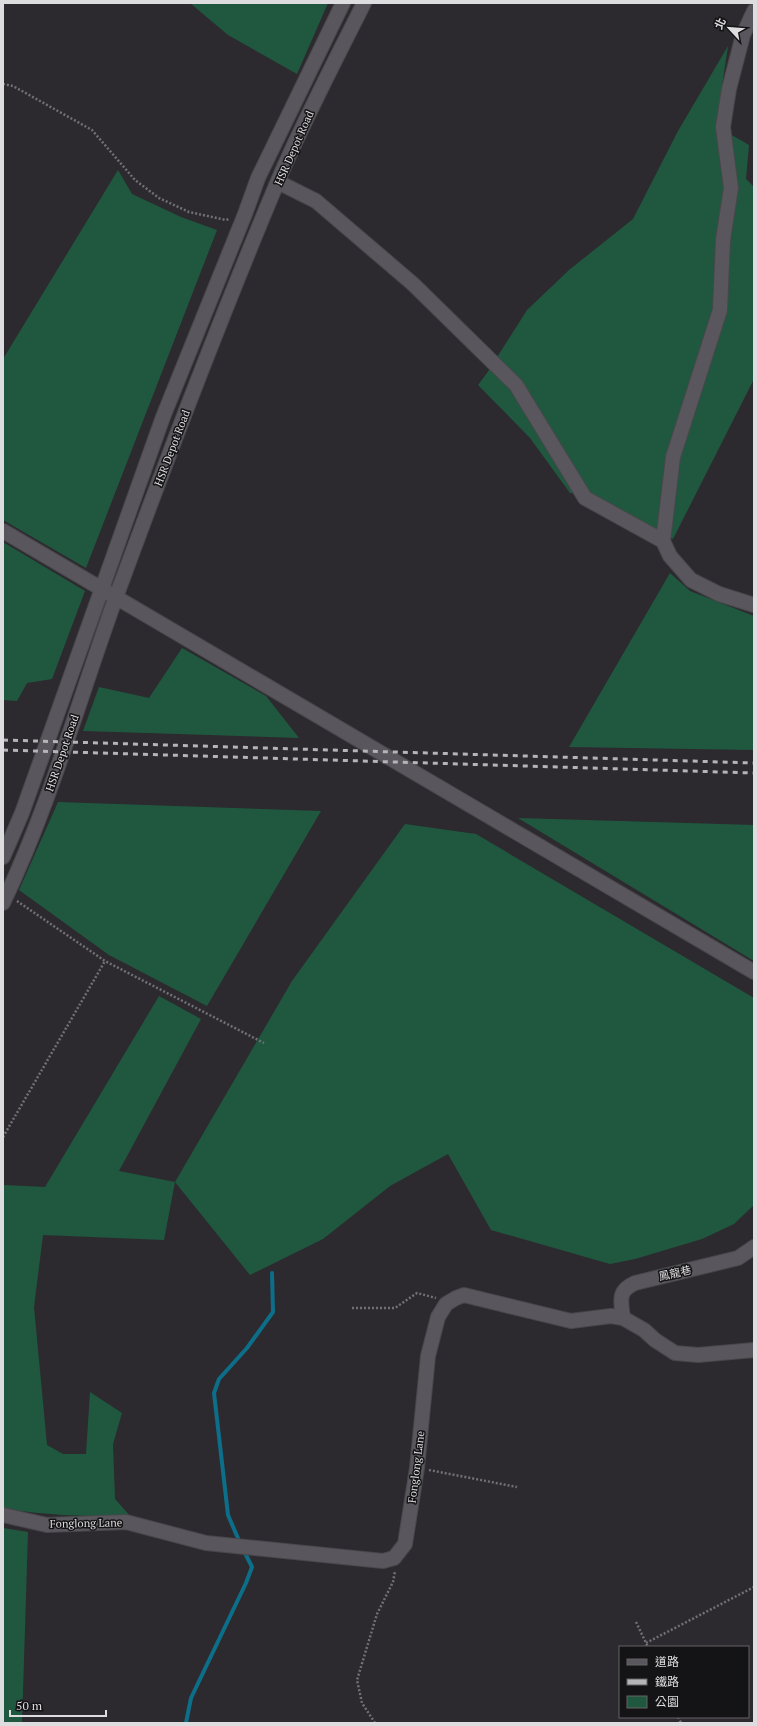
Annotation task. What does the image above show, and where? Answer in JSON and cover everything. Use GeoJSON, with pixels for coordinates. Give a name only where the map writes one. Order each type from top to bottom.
{"type":"FeatureCollection","features":[{"type":"Feature","properties":{"kind":"street","name":"HSR Depot Road"},"geometry":{"type":"LineString","coordinates":[[3,857],[22,812],[163,417],[245,214],[258,178],[343,3]]}},
{"type":"Feature","properties":{"kind":"street","name":"HSR Depot Road"},"geometry":{"type":"LineString","coordinates":[[5,899],[44,804],[116,598],[182,422],[278,182],[320,89],[364,3]]}},
{"type":"Feature","properties":{"kind":"street"},"geometry":{"type":"LineString","coordinates":[[754,11],[748,38],[729,89],[723,127],[731,188],[723,240],[720,310],[673,458],[663,541],[670,556],[691,580],[719,594],[754,605]]}},
{"type":"Feature","properties":{"kind":"street"},"geometry":{"type":"LineString","coordinates":[[278,182],[316,201],[413,284],[516,385],[585,498],[663,541]]}},
{"type":"Feature","properties":{"kind":"street"},"geometry":{"type":"LineString","coordinates":[[3,531],[754,972]]}},
{"type":"Feature","properties":{"kind":"street","name":"鳳龍巷"},"geometry":{"type":"LineString","coordinates":[[622,1318],[621,1295],[626,1287],[634,1283],[738,1258],[754,1248]]}},
{"type":"Feature","properties":{"kind":"street"},"geometry":{"type":"LineString","coordinates":[[450,1302],[464,1296],[571,1321],[611,1316],[622,1318],[644,1330],[655,1340],[674,1353],[698,1355],[754,1350]]}},
{"type":"Feature","properties":{"kind":"street","name":"Fonglong Lane"},"geometry":{"type":"LineString","coordinates":[[3,1515],[47,1525],[126,1522],[206,1544],[382,1562],[394,1558],[404,1544],[417,1468],[428,1356],[438,1317],[446,1304],[450,1302]]}},
{"type":"Feature","properties":{"kind":"path"},"geometry":{"type":"LineString","coordinates":[[3,84],[13,86],[92,130],[135,180],[159,198],[189,212],[226,220],[245,214]]}},
{"type":"Feature","properties":{"kind":"path"},"geometry":{"type":"LineString","coordinates":[[5,899],[105,961],[264,1043]]}},
{"type":"Feature","properties":{"kind":"path"},"geometry":{"type":"LineString","coordinates":[[3,1138],[105,961]]}},
{"type":"Feature","properties":{"kind":"path"},"geometry":{"type":"LineString","coordinates":[[352,1308],[394,1308],[417,1293],[450,1302]]}},
{"type":"Feature","properties":{"kind":"path"},"geometry":{"type":"LineString","coordinates":[[417,1468],[517,1487]]}},
{"type":"Feature","properties":{"kind":"path"},"geometry":{"type":"LineString","coordinates":[[375,1723],[362,1703],[357,1680],[377,1614],[393,1582],[396,1568],[394,1558]]}},
{"type":"Feature","properties":{"kind":"path"},"geometry":{"type":"LineString","coordinates":[[646,1643],[754,1587]]}},
{"type":"Feature","properties":{"kind":"path"},"geometry":{"type":"LineString","coordinates":[[636,1622],[648,1646]]}},
{"type":"Feature","properties":{"kind":"green space"},"geometry":{"type":"Polygon","coordinates":[[[190,3],[328,3],[297,74],[228,35],[190,3]]]}},
{"type":"Feature","properties":{"kind":"green space"},"geometry":{"type":"Polygon","coordinates":[[[728,46],[716,126],[749,145],[746,179],[754,187],[754,379],[673,539],[657,533],[591,495],[570,493],[530,438],[478,385],[527,310],[569,270],[633,219],[678,131],[728,46]]]}},
{"type":"Feature","properties":{"kind":"green space"},"geometry":{"type":"Polygon","coordinates":[[[118,170],[132,194],[181,217],[217,230],[86,568],[3,520],[3,359],[118,170]]]}},
{"type":"Feature","properties":{"kind":"green space"},"geometry":{"type":"Polygon","coordinates":[[[3,542],[85,591],[52,679],[27,683],[17,701],[3,700],[3,542]]]}},
{"type":"Feature","properties":{"kind":"green space"},"geometry":{"type":"Polygon","coordinates":[[[670,573],[690,591],[754,616],[754,750],[569,747],[670,573]]]}},
{"type":"Feature","properties":{"kind":"green space"},"geometry":{"type":"Polygon","coordinates":[[[182,648],[266,696],[299,738],[83,731],[99,687],[149,698],[182,648]]]}},
{"type":"Feature","properties":{"kind":"green space"},"geometry":{"type":"Polygon","coordinates":[[[58,802],[321,811],[207,1006],[109,955],[19,890],[58,802]]]}},
{"type":"Feature","properties":{"kind":"green space"},"geometry":{"type":"Polygon","coordinates":[[[518,818],[754,825],[754,961],[518,818]]]}},
{"type":"Feature","properties":{"kind":"green space"},"geometry":{"type":"Polygon","coordinates":[[[405,824],[476,834],[754,998],[754,1205],[734,1224],[702,1239],[635,1259],[610,1264],[491,1230],[448,1154],[390,1186],[323,1239],[250,1275],[175,1182],[292,981],[405,824]]]}},
{"type":"Feature","properties":{"kind":"green space"},"geometry":{"type":"Polygon","coordinates":[[[159,996],[201,1019],[119,1171],[175,1182],[164,1240],[43,1235],[34,1307],[47,1445],[63,1454],[86,1454],[90,1392],[122,1413],[113,1444],[115,1499],[131,1517],[51,1514],[3,1508],[3,1185],[45,1187],[159,996]]]}},
{"type":"Feature","properties":{"kind":"green space"},"geometry":{"type":"Polygon","coordinates":[[[3,1528],[28,1532],[22,1723],[3,1723],[3,1528]]]}},
{"type":"Feature","properties":{"kind":"waterway"},"geometry":{"type":"LineString","coordinates":[[240,1543],[228,1515],[214,1393],[219,1379],[247,1348],[273,1312],[272,1273]]}},
{"type":"Feature","properties":{"kind":"waterway"},"geometry":{"type":"LineString","coordinates":[[186,1723],[191,1698],[246,1583],[252,1567],[244,1551]]}},
{"type":"Feature","properties":{"kind":"railway"},"geometry":{"type":"LineString","coordinates":[[3,740],[754,763]]}},
{"type":"Feature","properties":{"kind":"railway"},"geometry":{"type":"LineString","coordinates":[[3,750],[754,773]]}}]}
